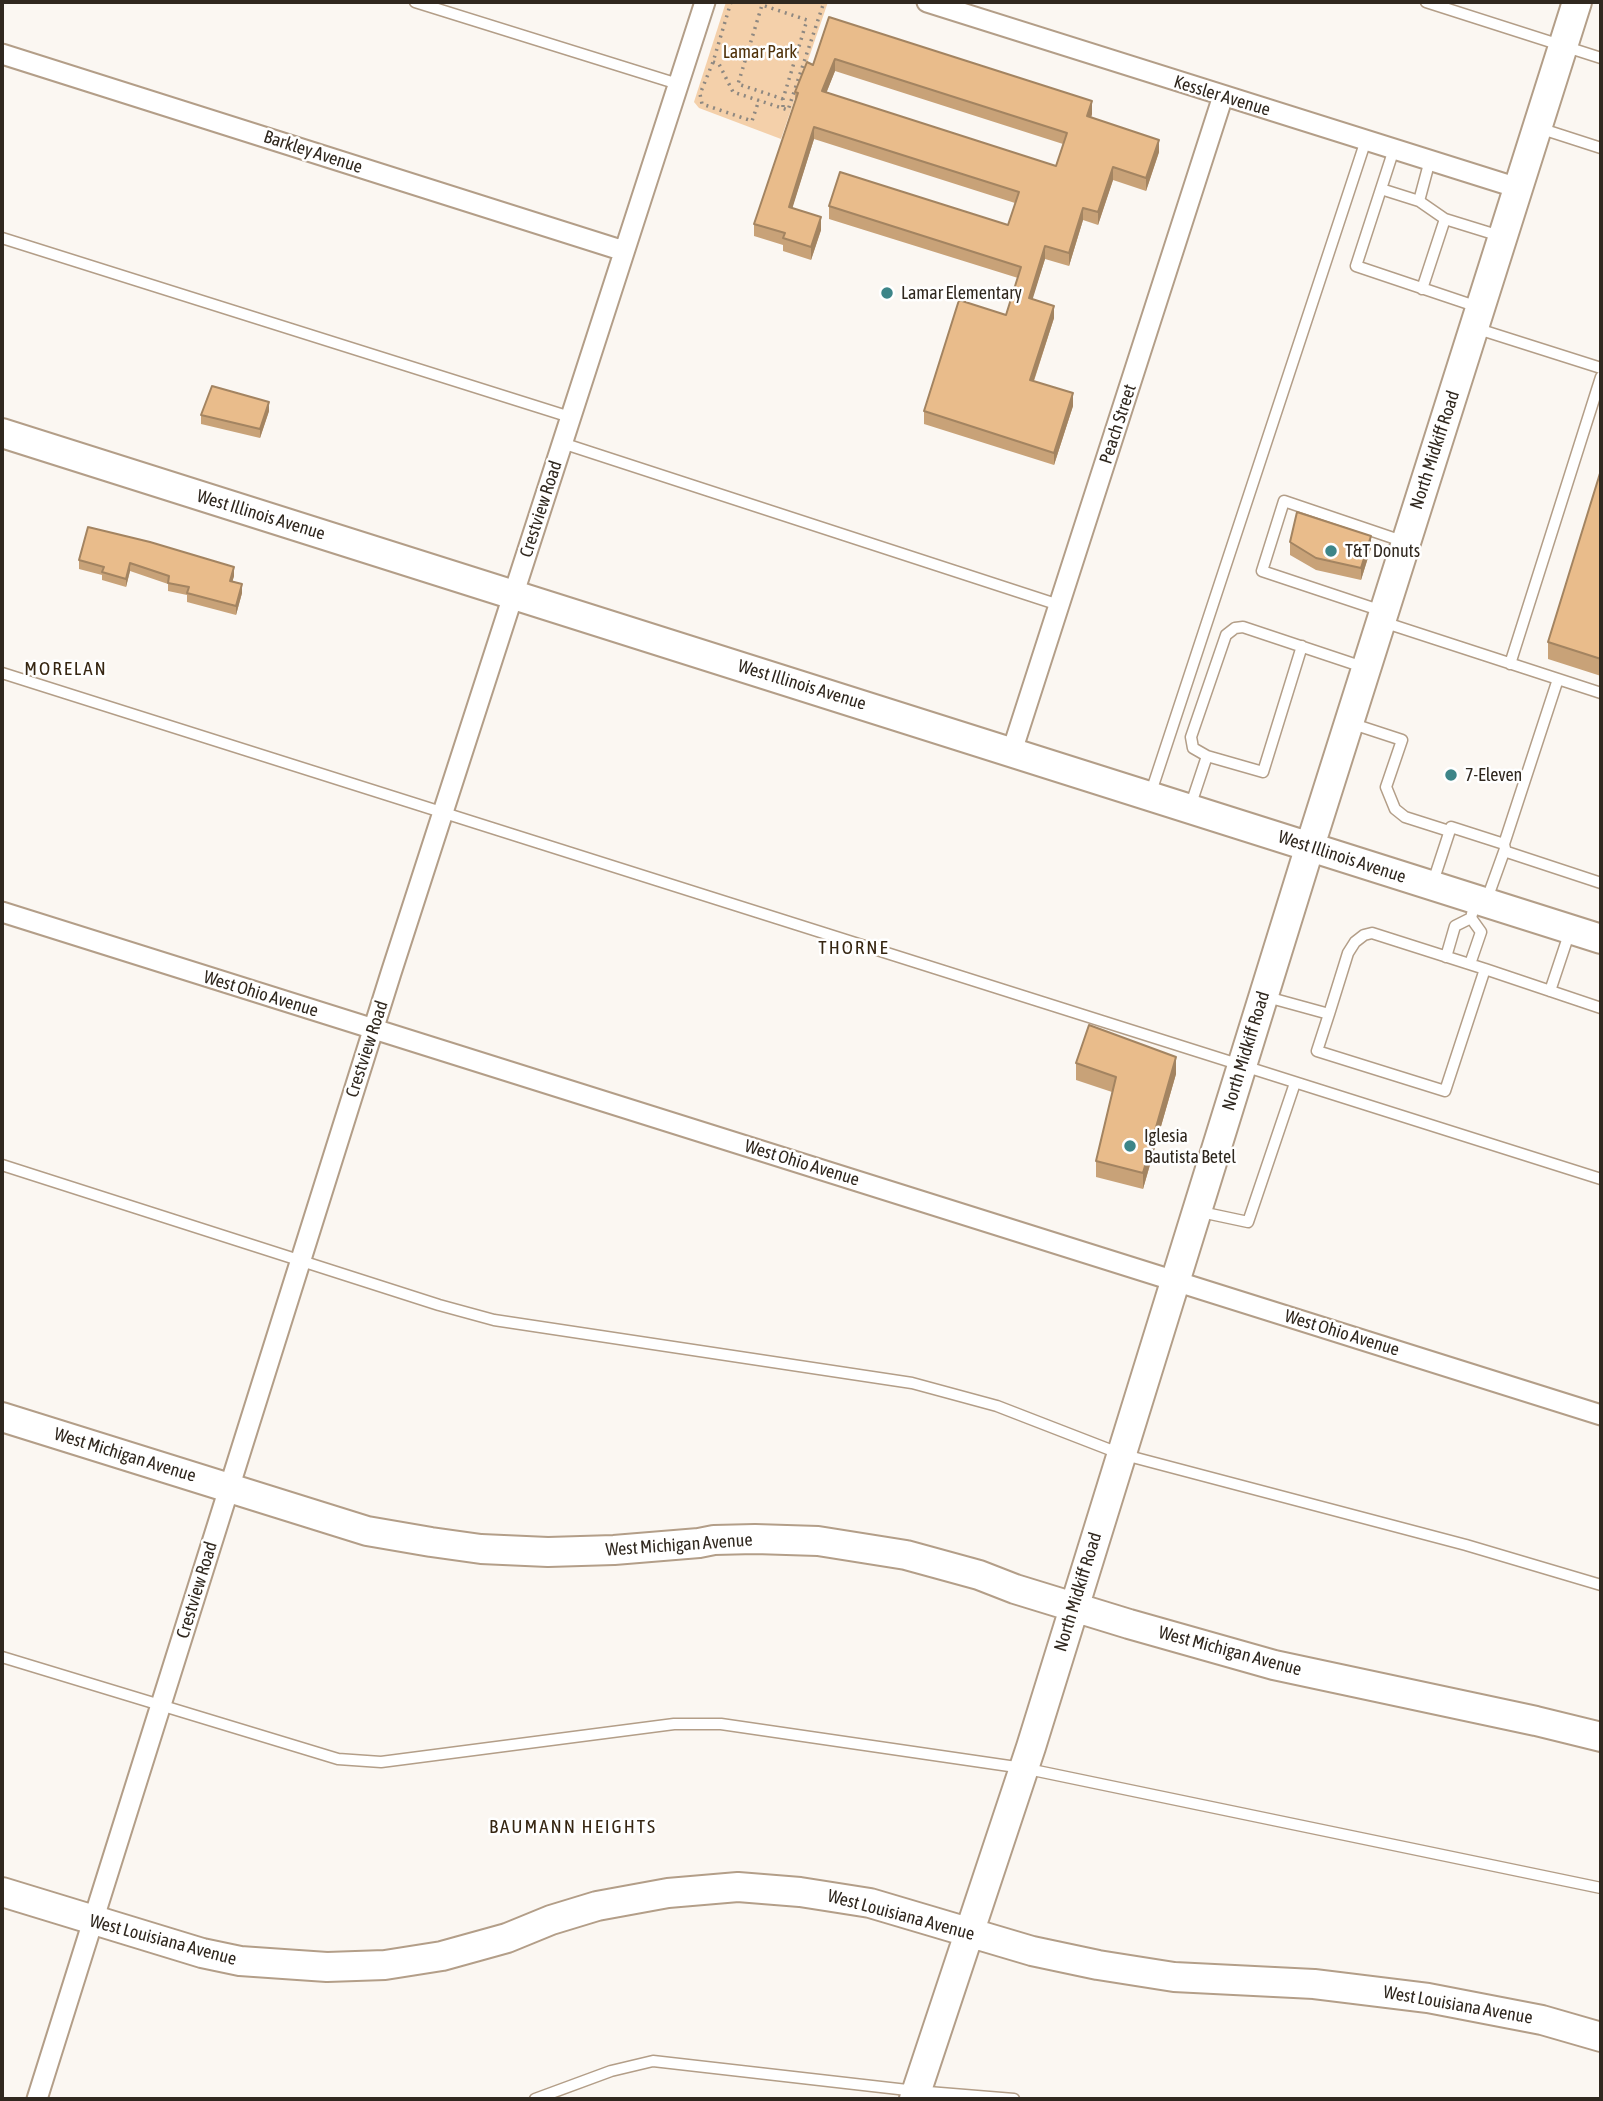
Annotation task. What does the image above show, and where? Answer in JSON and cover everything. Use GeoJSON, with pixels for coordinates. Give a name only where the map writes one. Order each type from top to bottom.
{"type":"FeatureCollection","features":[{"type":"Feature","properties":{"kind":"main road","name":"North Midkiff Road"},"geometry":{"type":"LineString","coordinates":[[915,2095],[1023,1768],[1405,542],[1577,2]]}},
{"type":"Feature","properties":{"kind":"main road","name":"West Illinois Avenue"},"geometry":{"type":"LineString","coordinates":[[2,433],[1432,885],[1478,906],[1601,939]]}},
{"type":"Feature","properties":{"kind":"main road","name":"West Michigan Avenue"},"geometry":{"type":"LineString","coordinates":[[2,1417],[367,1531],[481,1549],[580,1552],[755,1539],[830,1543],[906,1555],[1274,1665],[1601,1737]]}},
{"type":"Feature","properties":{"kind":"main road","name":"West Louisiana Avenue"},"geometry":{"type":"LineString","coordinates":[[2,1892],[179,1947],[230,1959],[298,1967],[327,1967],[385,1965],[423,1960],[507,1938],[551,1920],[617,1901],[708,1889],[759,1888],[870,1903],[1052,1956],[1136,1972],[1230,1981],[1314,1983],[1428,1997],[1551,2023],[1601,2037]]}},
{"type":"Feature","properties":{"kind":"street","name":"Crestview Road"},"geometry":{"type":"LineString","coordinates":[[37,2099],[373,1029],[705,2]]}},
{"type":"Feature","properties":{"kind":"street","name":"Kessler Avenue"},"geometry":{"type":"LineString","coordinates":[[927,2],[1518,188]]}},
{"type":"Feature","properties":{"kind":"street","name":"Barkley Avenue"},"geometry":{"type":"LineString","coordinates":[[2,54],[624,251]]}},
{"type":"Feature","properties":{"kind":"street","name":"Peach Street"},"geometry":{"type":"LineString","coordinates":[[1012,751],[1223,96]]}},
{"type":"Feature","properties":{"kind":"street","name":"West Ohio Avenue"},"geometry":{"type":"LineString","coordinates":[[2,912],[1601,1415]]}},
{"type":"Feature","properties":{"kind":"lane"},"geometry":{"type":"LineString","coordinates":[[415,2],[678,84]]}},
{"type":"Feature","properties":{"kind":"lane"},"geometry":{"type":"LineString","coordinates":[[1426,2],[1601,58]]}},
{"type":"Feature","properties":{"kind":"lane"},"geometry":{"type":"LineString","coordinates":[[1537,127],[1601,148]]}},
{"type":"Feature","properties":{"kind":"lane"},"geometry":{"type":"LineString","coordinates":[[1150,796],[1366,140]]}},
{"type":"Feature","properties":{"kind":"lane"},"geometry":{"type":"LineString","coordinates":[[1394,149],[1356,266],[1422,289],[1477,318],[1601,368]]}},
{"type":"Feature","properties":{"kind":"lane"},"geometry":{"type":"LineString","coordinates":[[1419,201],[1430,160]]}},
{"type":"Feature","properties":{"kind":"lane"},"geometry":{"type":"LineString","coordinates":[[1381,188],[1419,201],[1445,219],[1502,236]]}},
{"type":"Feature","properties":{"kind":"lane"},"geometry":{"type":"LineString","coordinates":[[1422,289],[1445,219]]}},
{"type":"Feature","properties":{"kind":"lane"},"geometry":{"type":"LineString","coordinates":[[2,238],[570,417]]}},
{"type":"Feature","properties":{"kind":"lane"},"geometry":{"type":"LineString","coordinates":[[1510,664],[1601,377]]}},
{"type":"Feature","properties":{"kind":"lane"},"geometry":{"type":"LineString","coordinates":[[562,443],[1059,605]]}},
{"type":"Feature","properties":{"kind":"lane"},"geometry":{"type":"LineString","coordinates":[[1405,542],[1284,501],[1262,571],[1510,664],[1601,693]]}},
{"type":"Feature","properties":{"kind":"lane"},"geometry":{"type":"LineString","coordinates":[[1302,646],[1263,772],[1207,756],[1193,748],[1191,737],[1226,635],[1234,628],[1243,626],[1302,646],[1366,668]]}},
{"type":"Feature","properties":{"kind":"lane"},"geometry":{"type":"LineString","coordinates":[[2,673],[1601,1179]]}},
{"type":"Feature","properties":{"kind":"lane"},"geometry":{"type":"LineString","coordinates":[[1446,957],[1455,926],[1478,906],[1504,847],[1558,680]]}},
{"type":"Feature","properties":{"kind":"lane"},"geometry":{"type":"LineString","coordinates":[[1349,722],[1402,740],[1386,787],[1395,809],[1405,817],[1449,831]]}},
{"type":"Feature","properties":{"kind":"lane"},"geometry":{"type":"LineString","coordinates":[[1189,808],[1207,756]]}},
{"type":"Feature","properties":{"kind":"lane"},"geometry":{"type":"LineString","coordinates":[[1432,885],[1451,827],[1504,847],[1507,852],[1601,883]]}},
{"type":"Feature","properties":{"kind":"lane"},"geometry":{"type":"LineString","coordinates":[[1470,964],[1481,932],[1478,906]]}},
{"type":"Feature","properties":{"kind":"lane"},"geometry":{"type":"LineString","coordinates":[[1549,990],[1570,929]]}},
{"type":"Feature","properties":{"kind":"lane"},"geometry":{"type":"LineString","coordinates":[[1485,969],[1445,1091],[1317,1051],[1348,953],[1364,934],[1372,933],[1470,964],[1549,990],[1601,1008]]}},
{"type":"Feature","properties":{"kind":"lane"},"geometry":{"type":"LineString","coordinates":[[1263,996],[1329,1014]]}},
{"type":"Feature","properties":{"kind":"lane"},"geometry":{"type":"LineString","coordinates":[[1197,1211],[1248,1222],[1295,1083]]}},
{"type":"Feature","properties":{"kind":"lane"},"geometry":{"type":"LineString","coordinates":[[2,1165],[439,1305],[494,1320],[912,1383],[997,1406],[1121,1454],[1466,1545],[1601,1585]]}},
{"type":"Feature","properties":{"kind":"lane"},"geometry":{"type":"LineString","coordinates":[[2,1657],[338,1759],[381,1762],[674,1724],[721,1724],[1023,1768],[1601,1888]]}},
{"type":"Feature","properties":{"kind":"lane"},"geometry":{"type":"LineString","coordinates":[[535,2099],[611,2071],[653,2061],[915,2095],[1014,2099]]}},
{"type":"Feature","properties":{"kind":"path"},"geometry":{"type":"LineString","coordinates":[[731,2],[713,62],[700,94],[702,104],[752,121],[758,100]]}},
{"type":"Feature","properties":{"kind":"path"},"geometry":{"type":"LineString","coordinates":[[713,62],[719,64],[733,92],[788,110],[824,2]]}},
{"type":"Feature","properties":{"kind":"path"},"geometry":{"type":"LineString","coordinates":[[783,99],[738,84],[760,3],[807,20],[783,99],[783,108]]}},
{"type":"Feature","properties":{"kind":"green space","name":"Lamar Park"},"geometry":{"type":"Polygon","coordinates":[[[726,2],[828,2],[781,139],[699,108],[694,102],[726,2]]]}},
{"type":"Feature","properties":{"kind":"building"},"geometry":{"type":"Polygon","coordinates":[[[829,17],[1092,101],[1087,116],[1159,140],[1146,178],[1113,167],[1098,212],[1083,208],[1069,253],[1045,246],[1029,298],[1054,306],[1030,380],[1073,393],[1054,453],[924,411],[959,300],[1006,315],[1021,267],[829,206],[840,172],[1008,225],[1019,192],[814,127],[789,207],[821,217],[811,247],[783,238],[785,233],[754,224],[798,93],[795,92],[807,62],[813,65],[829,17]],[[835,59],[822,91],[1056,166],[1067,133],[835,59]]]}},
{"type":"Feature","properties":{"kind":"building"},"geometry":{"type":"Polygon","coordinates":[[[212,386],[269,402],[260,429],[201,415],[212,386]]]}},
{"type":"Feature","properties":{"kind":"building"},"geometry":{"type":"Polygon","coordinates":[[[1601,470],[1601,659],[1548,642],[1601,470]]]}},
{"type":"Feature","properties":{"kind":"building","name":"T&T Donuts"},"geometry":{"type":"Polygon","coordinates":[[[1297,512],[1371,536],[1361,568],[1316,558],[1290,542],[1297,512]]]}},
{"type":"Feature","properties":{"kind":"building"},"geometry":{"type":"Polygon","coordinates":[[[88,527],[234,567],[230,581],[242,584],[236,606],[187,593],[189,587],[168,583],[169,576],[130,563],[126,579],[102,572],[104,567],[79,560],[88,527]]]}},
{"type":"Feature","properties":{"kind":"building","name":"Iglesia Bautista Betel"},"geometry":{"type":"Polygon","coordinates":[[[1089,1025],[1176,1057],[1143,1173],[1096,1161],[1116,1077],[1076,1063],[1089,1025]]]}},
{"type":"Feature","properties":{"kind":"place","name":"Lamar Elementary"},"geometry":{"type":"Point","coordinates":[887,293]}},
{"type":"Feature","properties":{"kind":"place","name":"T&T Donuts"},"geometry":{"type":"Point","coordinates":[1331,551]}},
{"type":"Feature","properties":{"kind":"place","name":"7-Eleven"},"geometry":{"type":"Point","coordinates":[1451,775]}},
{"type":"Feature","properties":{"kind":"place","name":"Iglesia Bautista Betel"},"geometry":{"type":"Point","coordinates":[1130,1146]}},
{"type":"Feature","properties":{"kind":"district","name":"MORELAN"},"geometry":{"type":"Point","coordinates":[66,669]}},
{"type":"Feature","properties":{"kind":"district","name":"THORNE"},"geometry":{"type":"Point","coordinates":[854,948]}},
{"type":"Feature","properties":{"kind":"district","name":"BAUMANN HEIGHTS"},"geometry":{"type":"Point","coordinates":[573,1827]}}]}
